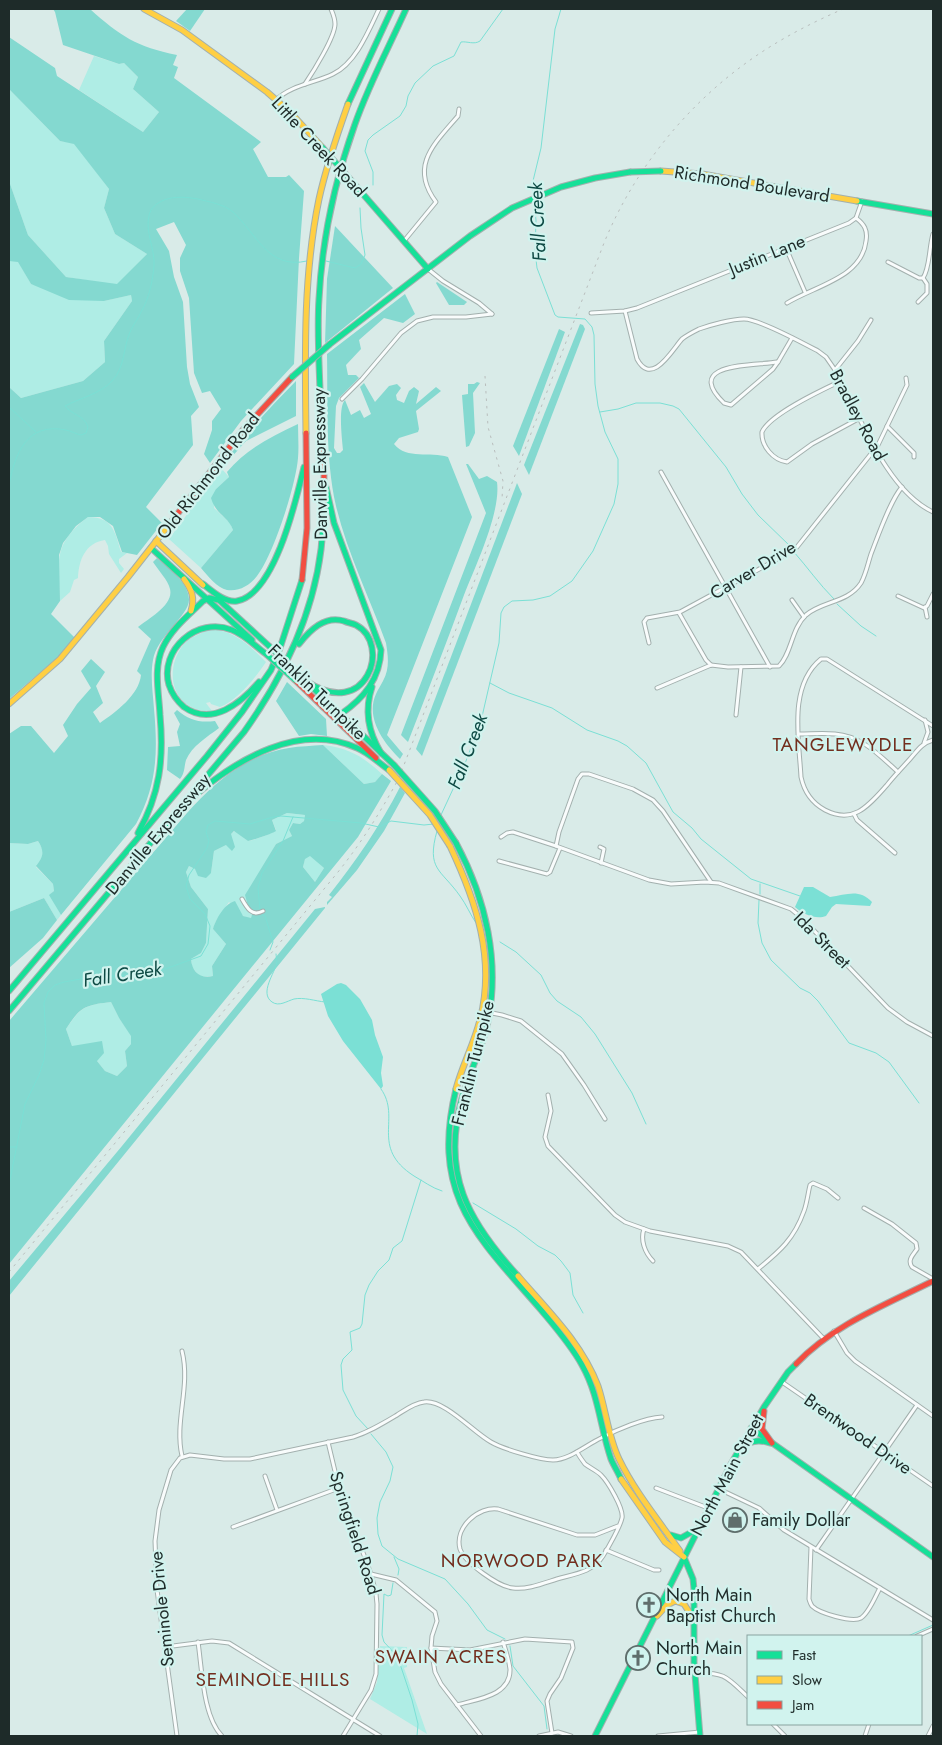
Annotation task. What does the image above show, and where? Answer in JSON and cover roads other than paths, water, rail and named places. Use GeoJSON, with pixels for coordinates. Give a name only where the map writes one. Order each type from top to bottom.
{"type":"FeatureCollection","features":[{"type":"Feature","properties":{"kind":"main road","name":"Little Creek Road"},"geometry":{"type":"LineString","coordinates":[[144,9],[188,34],[291,113],[428,269]]}},
{"type":"Feature","properties":{"kind":"main road","name":"Danville Expressway"},"geometry":{"type":"LineString","coordinates":[[9,991],[202,762],[264,682],[275,660],[296,599],[304,567],[307,528],[305,329],[313,236],[320,198],[338,131],[352,94],[392,9]]}},
{"type":"Feature","properties":{"kind":"main road","name":"Danville Expressway"},"geometry":{"type":"LineString","coordinates":[[9,1011],[257,714],[291,656],[308,614],[319,565],[323,520],[318,329],[321,277],[331,206],[350,137],[406,9]]}},
{"type":"Feature","properties":{"kind":"main road","name":"Richmond Boulevard"},"geometry":{"type":"LineString","coordinates":[[428,269],[474,233],[512,208],[583,180],[630,172],[661,170],[702,174],[862,201]]}},
{"type":"Feature","properties":{"kind":"main road"},"geometry":{"type":"LineString","coordinates":[[862,201],[933,214]]}},
{"type":"Feature","properties":{"kind":"main road","name":"Old Richmond Road"},"geometry":{"type":"LineString","coordinates":[[9,704],[60,659],[156,542],[243,430],[292,378],[330,344],[428,269]]}},
{"type":"Feature","properties":{"kind":"main road"},"geometry":{"type":"LineString","coordinates":[[203,584],[221,597],[231,601],[245,599],[256,590],[279,552],[292,513],[306,455]]}},
{"type":"Feature","properties":{"kind":"main road"},"geometry":{"type":"LineString","coordinates":[[322,460],[334,522],[381,650],[382,664],[367,704],[370,733],[381,753]]}},
{"type":"Feature","properties":{"kind":"main road","name":"Franklin Turnpike"},"geometry":{"type":"LineString","coordinates":[[156,542],[394,765],[435,811],[456,843],[475,882],[486,917],[492,953],[492,982],[490,1012],[482,1046],[465,1087],[460,1107],[455,1141],[457,1176],[464,1200],[474,1223],[571,1337],[586,1359],[596,1380],[610,1433],[628,1477],[684,1557],[694,1589],[695,1673],[700,1734]]}},
{"type":"Feature","properties":{"kind":"main road","name":"Franklin Turnpike"},"geometry":{"type":"LineString","coordinates":[[150,548],[389,770],[430,815],[450,846],[468,884],[483,934],[486,970],[482,1011],[475,1040],[457,1084],[448,1130],[447,1151],[454,1191],[471,1226],[483,1243],[567,1341],[581,1363],[592,1383],[604,1436],[612,1461],[622,1480],[665,1542],[684,1557]]}},
{"type":"Feature","properties":{"kind":"main road"},"geometry":{"type":"LineString","coordinates":[[184,579],[191,589],[194,599],[190,614]]}},
{"type":"Feature","properties":{"kind":"main road"},"geometry":{"type":"LineString","coordinates":[[124,854],[146,819],[159,783],[162,747],[158,675],[160,656],[166,640],[206,598],[219,600]]}},
{"type":"Feature","properties":{"kind":"main road"},"geometry":{"type":"LineString","coordinates":[[291,656],[313,628],[321,622],[330,620],[338,619],[355,624],[365,633],[370,641],[374,654],[373,666],[364,681],[354,689],[343,693],[333,693],[319,689],[306,681]]}},
{"type":"Feature","properties":{"kind":"main road"},"geometry":{"type":"LineString","coordinates":[[266,654],[232,630],[214,625],[202,626],[187,634],[175,648],[168,668],[169,685],[176,699],[189,710],[204,714],[219,713],[246,696],[258,684],[275,660]]}},
{"type":"Feature","properties":{"kind":"main road"},"geometry":{"type":"LineString","coordinates":[[323,707],[332,713],[341,714],[374,682]]}},
{"type":"Feature","properties":{"kind":"main road"},"geometry":{"type":"LineString","coordinates":[[172,818],[214,779],[230,768],[261,752],[291,743],[321,740],[346,744],[367,754],[389,770]]}},
{"type":"Feature","properties":{"kind":"main road","name":"North Main Street"},"geometry":{"type":"LineString","coordinates":[[595,1736],[737,1452],[782,1382],[802,1356],[823,1338],[933,1280]]}},
{"type":"Feature","properties":{"kind":"main road"},"geometry":{"type":"LineString","coordinates":[[765,1406],[761,1420],[762,1429],[772,1443]]}},
{"type":"Feature","properties":{"kind":"main road"},"geometry":{"type":"LineString","coordinates":[[751,1428],[933,1555]]}},
{"type":"Feature","properties":{"kind":"main road"},"geometry":{"type":"LineString","coordinates":[[737,1452],[753,1440],[772,1443]]}},
{"type":"Feature","properties":{"kind":"main road"},"geometry":{"type":"LineString","coordinates":[[667,1532],[674,1537],[684,1538],[700,1527]]}},
{"type":"Feature","properties":{"kind":"main road"},"geometry":{"type":"LineString","coordinates":[[650,1625],[667,1605],[675,1601],[684,1604],[693,1618]]}},
{"type":"Feature","properties":{"kind":"street"},"geometry":{"type":"LineString","coordinates":[[305,84],[314,71],[334,28],[334,18],[331,9]]}},
{"type":"Feature","properties":{"kind":"street"},"geometry":{"type":"LineString","coordinates":[[276,100],[286,92],[335,73],[344,66],[362,42],[380,9]]}},
{"type":"Feature","properties":{"kind":"street"},"geometry":{"type":"LineString","coordinates":[[404,241],[436,202],[426,186],[424,166],[430,149],[458,116],[459,110]]}},
{"type":"Feature","properties":{"kind":"street"},"geometry":{"type":"LineString","coordinates":[[787,303],[805,292],[842,275],[852,269],[858,262],[865,248],[867,234],[866,227],[856,218],[862,201]]}},
{"type":"Feature","properties":{"kind":"street","name":"Justin Lane"},"geometry":{"type":"LineString","coordinates":[[591,313],[625,311],[652,302],[849,223],[856,218]]}},
{"type":"Feature","properties":{"kind":"street"},"geometry":{"type":"LineString","coordinates":[[923,278],[926,273],[933,234]]}},
{"type":"Feature","properties":{"kind":"street"},"geometry":{"type":"LineString","coordinates":[[786,248],[805,292]]}},
{"type":"Feature","properties":{"kind":"street"},"geometry":{"type":"LineString","coordinates":[[888,262],[919,278],[923,278],[928,284],[928,293],[918,302]]}},
{"type":"Feature","properties":{"kind":"street"},"geometry":{"type":"LineString","coordinates":[[342,399],[362,379],[401,333],[417,321],[433,317],[466,317],[492,314],[479,303],[442,281],[428,269]]}},
{"type":"Feature","properties":{"kind":"street","name":"Bradley Road"},"geometry":{"type":"LineString","coordinates":[[625,311],[637,359],[641,365],[647,368],[655,368],[663,363],[690,333],[704,327],[735,320],[752,320],[818,351],[826,357],[835,370],[891,476],[926,508],[933,512]]}},
{"type":"Feature","properties":{"kind":"street"},"geometry":{"type":"LineString","coordinates":[[835,370],[858,341],[871,320]]}},
{"type":"Feature","properties":{"kind":"street"},"geometry":{"type":"LineString","coordinates":[[778,362],[734,366],[722,370],[712,378],[710,382],[711,387],[724,403],[731,405],[778,362],[792,338]]}},
{"type":"Feature","properties":{"kind":"street","name":"Carver Drive"},"geometry":{"type":"LineString","coordinates":[[649,643],[644,625],[645,619],[679,613],[774,561],[800,544],[876,448],[907,385],[906,378]]}},
{"type":"Feature","properties":{"kind":"street"},"geometry":{"type":"LineString","coordinates":[[841,381],[794,406],[768,423],[762,432],[764,443],[774,457],[787,462],[812,444],[860,418]]}},
{"type":"Feature","properties":{"kind":"street"},"geometry":{"type":"LineString","coordinates":[[887,426],[914,453],[914,457]]}},
{"type":"Feature","properties":{"kind":"street"},"geometry":{"type":"LineString","coordinates":[[661,472],[770,667]]}},
{"type":"Feature","properties":{"kind":"street"},"geometry":{"type":"LineString","coordinates":[[658,688],[712,666],[779,666],[797,627],[804,617],[817,608],[846,597],[857,588],[863,578],[890,508],[902,487]]}},
{"type":"Feature","properties":{"kind":"street"},"geometry":{"type":"LineString","coordinates":[[927,617],[925,607],[933,594]]}},
{"type":"Feature","properties":{"kind":"street"},"geometry":{"type":"LineString","coordinates":[[898,596],[925,607]]}},
{"type":"Feature","properties":{"kind":"street"},"geometry":{"type":"LineString","coordinates":[[792,600],[804,617]]}},
{"type":"Feature","properties":{"kind":"street"},"geometry":{"type":"LineString","coordinates":[[679,613],[706,660],[712,666]]}},
{"type":"Feature","properties":{"kind":"street"},"geometry":{"type":"LineString","coordinates":[[933,726],[824,658],[818,661],[800,689],[798,700],[800,777],[805,791],[813,801],[825,810],[842,815],[854,814],[871,803],[924,744],[933,740]]}},
{"type":"Feature","properties":{"kind":"street"},"geometry":{"type":"LineString","coordinates":[[736,715],[741,667]]}},
{"type":"Feature","properties":{"kind":"street"},"geometry":{"type":"LineString","coordinates":[[924,744],[928,732],[925,720]]}},
{"type":"Feature","properties":{"kind":"street"},"geometry":{"type":"LineString","coordinates":[[799,734],[832,734],[851,737],[870,747],[898,772]]}},
{"type":"Feature","properties":{"kind":"street"},"geometry":{"type":"LineString","coordinates":[[499,861],[547,874],[550,872],[558,847],[559,832],[578,779],[582,774],[587,773],[633,789],[653,800],[663,811],[711,882]]}},
{"type":"Feature","properties":{"kind":"street"},"geometry":{"type":"LineString","coordinates":[[854,814],[857,820],[895,852]]}},
{"type":"Feature","properties":{"kind":"street","name":"Ida Street"},"geometry":{"type":"LineString","coordinates":[[501,837],[513,832],[663,883],[711,882],[784,906],[795,912],[888,1008],[933,1036]]}},
{"type":"Feature","properties":{"kind":"street"},"geometry":{"type":"LineString","coordinates":[[600,847],[604,849],[601,863]]}},
{"type":"Feature","properties":{"kind":"street"},"geometry":{"type":"LineString","coordinates":[[242,899],[250,912],[263,911]]}},
{"type":"Feature","properties":{"kind":"street"},"geometry":{"type":"LineString","coordinates":[[482,1011],[521,1021],[562,1054],[605,1119]]}},
{"type":"Feature","properties":{"kind":"street"},"geometry":{"type":"LineString","coordinates":[[548,1095],[551,1111],[545,1137],[548,1146],[620,1219],[644,1229],[732,1247],[741,1252],[823,1338]]}},
{"type":"Feature","properties":{"kind":"street"},"geometry":{"type":"LineString","coordinates":[[758,1269],[783,1249],[791,1239],[804,1212],[810,1185],[813,1183],[822,1186],[838,1198]]}},
{"type":"Feature","properties":{"kind":"street"},"geometry":{"type":"LineString","coordinates":[[864,1208],[892,1224],[916,1243],[917,1249],[910,1259],[910,1264],[933,1280]]}},
{"type":"Feature","properties":{"kind":"street"},"geometry":{"type":"LineString","coordinates":[[644,1229],[642,1241],[653,1261]]}},
{"type":"Feature","properties":{"kind":"street"},"geometry":{"type":"LineString","coordinates":[[834,1331],[851,1358],[933,1416]]}},
{"type":"Feature","properties":{"kind":"street"},"geometry":{"type":"LineString","coordinates":[[182,1351],[185,1389],[179,1430],[182,1456],[224,1460],[250,1459],[361,1435],[414,1405],[427,1401],[440,1405],[485,1439],[508,1450],[548,1460],[556,1460],[576,1452],[610,1433],[662,1417]]}},
{"type":"Feature","properties":{"kind":"street","name":"Brentwood Drive"},"geometry":{"type":"LineString","coordinates":[[782,1382],[933,1486]]}},
{"type":"Feature","properties":{"kind":"street"},"geometry":{"type":"LineString","coordinates":[[816,1550],[917,1405]]}},
{"type":"Feature","properties":{"kind":"street","name":"Springfield Road"},"geometry":{"type":"LineString","coordinates":[[328,1442],[339,1488],[371,1574],[378,1604],[376,1678],[372,1690],[343,1736]]}},
{"type":"Feature","properties":{"kind":"street"},"geometry":{"type":"LineString","coordinates":[[576,1452],[585,1464],[600,1474],[622,1510],[622,1518],[618,1526],[606,1550],[597,1564],[582,1572],[523,1588],[512,1588],[496,1583],[466,1558],[460,1548],[459,1540],[462,1530],[472,1516],[488,1508],[498,1509],[576,1536],[595,1535],[618,1526]]}},
{"type":"Feature","properties":{"kind":"street","name":"Seminole Drive"},"geometry":{"type":"LineString","coordinates":[[177,1736],[156,1573],[156,1530],[159,1510],[168,1478],[175,1463],[182,1456]]}},
{"type":"Feature","properties":{"kind":"street"},"geometry":{"type":"LineString","coordinates":[[265,1476],[277,1510]]}},
{"type":"Feature","properties":{"kind":"street"},"geometry":{"type":"LineString","coordinates":[[232,1527],[339,1488]]}},
{"type":"Feature","properties":{"kind":"street"},"geometry":{"type":"LineString","coordinates":[[656,1488],[708,1508]]}},
{"type":"Feature","properties":{"kind":"street"},"geometry":{"type":"LineString","coordinates":[[718,1488],[759,1508],[784,1530],[933,1620]]}},
{"type":"Feature","properties":{"kind":"street"},"geometry":{"type":"LineString","coordinates":[[812,1547],[809,1599],[816,1608],[849,1620],[856,1620],[865,1615],[880,1588]]}},
{"type":"Feature","properties":{"kind":"street"},"geometry":{"type":"LineString","coordinates":[[606,1550],[651,1569],[659,1570]]}},
{"type":"Feature","properties":{"kind":"street"},"geometry":{"type":"LineString","coordinates":[[371,1574],[396,1580],[432,1608],[437,1620],[432,1636],[433,1665],[438,1678],[481,1736]]}},
{"type":"Feature","properties":{"kind":"street"},"geometry":{"type":"LineString","coordinates":[[920,1635],[933,1630]]}},
{"type":"Feature","properties":{"kind":"street"},"geometry":{"type":"LineString","coordinates":[[431,1648],[470,1650],[525,1639],[572,1642],[573,1648],[561,1678],[548,1698],[547,1705],[552,1733]]}},
{"type":"Feature","properties":{"kind":"street"},"geometry":{"type":"LineString","coordinates":[[165,1647],[218,1641],[236,1647],[380,1736]]}},
{"type":"Feature","properties":{"kind":"street"},"geometry":{"type":"LineString","coordinates":[[198,1642],[209,1714],[213,1725],[222,1736]]}},
{"type":"Feature","properties":{"kind":"street"},"geometry":{"type":"LineString","coordinates":[[457,1705],[492,1695],[504,1687],[510,1669],[503,1642]]}},
{"type":"Feature","properties":{"kind":"street"},"geometry":{"type":"LineString","coordinates":[[695,1673],[711,1673],[725,1676],[747,1697]]}},
{"type":"Feature","properties":{"kind":"street"},"geometry":{"type":"LineString","coordinates":[[774,1725],[785,1736]]}},
{"type":"Feature","properties":{"kind":"street"},"geometry":{"type":"LineString","coordinates":[[928,1736],[933,1726]]}},
{"type":"Feature","properties":{"kind":"street"},"geometry":{"type":"LineString","coordinates":[[539,1736],[561,1732],[571,1736]]}},
{"type":"Feature","properties":{"kind":"street"},"geometry":{"type":"LineString","coordinates":[[658,1736],[700,1734]]}},
{"type":"Feature","properties":{"kind":"waterway"},"geometry":{"type":"LineString","coordinates":[[373,185],[373,172],[365,151],[368,140],[400,116],[415,83],[433,66],[454,56],[461,42],[475,43],[480,41],[503,9]]}},
{"type":"Feature","properties":{"kind":"waterway","name":"Fall Creek"},"geometry":{"type":"LineString","coordinates":[[441,815],[466,761],[481,721],[499,643],[501,613],[504,607],[512,601],[533,600],[550,596],[572,581],[593,551],[614,504],[618,484],[618,459],[605,432],[598,406],[592,327],[585,319],[558,317],[555,315],[537,268],[535,251],[536,220],[532,185],[541,148],[555,29],[561,9]]}},
{"type":"Feature","properties":{"kind":"waterway"},"geometry":{"type":"LineString","coordinates":[[9,485],[19,451],[25,442],[32,435],[53,429],[66,430],[81,435],[86,433],[88,427],[84,420],[65,406],[102,389],[116,376],[122,364],[130,332],[144,307],[152,283],[154,259],[148,222],[152,208],[156,204],[168,199],[181,197],[221,205],[233,212],[264,248],[273,255],[282,260],[294,262],[307,261]]}},
{"type":"Feature","properties":{"kind":"waterway"},"geometry":{"type":"LineString","coordinates":[[326,261],[355,268],[361,264],[365,255],[360,208]]}},
{"type":"Feature","properties":{"kind":"waterway"},"geometry":{"type":"LineString","coordinates":[[600,412],[636,403],[660,403],[679,409],[726,467],[742,494],[758,515],[791,547]]}},
{"type":"Feature","properties":{"kind":"waterway"},"geometry":{"type":"LineString","coordinates":[[9,407],[36,432]]}},
{"type":"Feature","properties":{"kind":"waterway"},"geometry":{"type":"LineString","coordinates":[[794,552],[834,599]]}},
{"type":"Feature","properties":{"kind":"waterway"},"geometry":{"type":"LineString","coordinates":[[837,604],[861,626],[876,636]]}},
{"type":"Feature","properties":{"kind":"waterway"},"geometry":{"type":"LineString","coordinates":[[490,683],[509,693],[552,708],[587,730],[627,746],[646,763],[673,812],[692,828],[701,839],[751,879],[800,896]]}},
{"type":"Feature","properties":{"kind":"waterway","name":"Fall Creek"},"geometry":{"type":"LineString","coordinates":[[9,1185],[25,1104],[44,1060],[46,1040],[44,1003],[48,992],[55,985],[64,982],[86,978],[154,973],[201,956],[208,944],[210,926],[205,914],[190,899],[186,886],[189,875],[207,848],[209,841],[206,832],[208,825],[215,821],[250,824],[281,816],[361,823],[379,827],[391,821],[424,825],[434,824]]}},
{"type":"Feature","properties":{"kind":"waterway"},"geometry":{"type":"LineString","coordinates":[[260,910],[258,888],[262,873],[283,841],[293,817]]}},
{"type":"Feature","properties":{"kind":"waterway"},"geometry":{"type":"LineString","coordinates":[[437,831],[433,854],[434,862],[441,874],[462,899],[476,923]]}},
{"type":"Feature","properties":{"kind":"waterway"},"geometry":{"type":"LineString","coordinates":[[760,884],[760,894]]}},
{"type":"Feature","properties":{"kind":"waterway"},"geometry":{"type":"LineString","coordinates":[[759,900],[758,923],[762,943],[771,960],[800,988],[810,993],[818,1001],[849,1043],[876,1053],[889,1062],[919,1103]]}},
{"type":"Feature","properties":{"kind":"waterway"},"geometry":{"type":"LineString","coordinates":[[261,914],[265,916],[273,942],[270,950]]}},
{"type":"Feature","properties":{"kind":"waterway"},"geometry":{"type":"LineString","coordinates":[[500,942],[516,952],[541,975],[550,993],[557,1001],[581,1017],[595,1034],[632,1093],[646,1124]]}},
{"type":"Feature","properties":{"kind":"waterway"},"geometry":{"type":"LineString","coordinates":[[276,954],[276,967],[267,988],[268,998],[272,1002],[280,1004],[302,998],[325,1002]]}},
{"type":"Feature","properties":{"kind":"waterway"},"geometry":{"type":"LineString","coordinates":[[381,1089],[387,1100],[389,1143],[393,1154],[401,1165],[414,1176],[442,1191]]}},
{"type":"Feature","properties":{"kind":"waterway","name":"Fall Creek"},"geometry":{"type":"LineString","coordinates":[[9,1147],[17,1147]]}},
{"type":"Feature","properties":{"kind":"waterway"},"geometry":{"type":"LineString","coordinates":[[368,1429],[356,1416],[343,1390],[341,1365],[343,1359],[352,1350],[350,1332],[360,1328],[362,1324],[365,1295],[369,1285],[378,1271],[389,1260],[393,1248],[402,1241],[421,1180]]}},
{"type":"Feature","properties":{"kind":"waterway"},"geometry":{"type":"LineString","coordinates":[[473,1203],[516,1229],[538,1246],[555,1255],[570,1273],[573,1295],[583,1313]]}},
{"type":"Feature","properties":{"kind":"waterway"},"geometry":{"type":"LineString","coordinates":[[371,1434],[386,1452],[393,1467],[390,1481],[380,1502],[377,1518],[378,1534],[382,1546],[398,1559],[445,1579],[468,1604],[487,1630],[505,1639]]}},
{"type":"Feature","properties":{"kind":"waterway"},"geometry":{"type":"LineString","coordinates":[[394,1557],[399,1569],[398,1575]]}},
{"type":"Feature","properties":{"kind":"waterway"},"geometry":{"type":"LineString","coordinates":[[393,1583],[391,1595],[384,1594],[382,1635],[384,1642],[397,1656],[400,1664],[418,1724],[417,1736]]}},
{"type":"Feature","properties":{"kind":"waterway"},"geometry":{"type":"LineString","coordinates":[[910,1635],[933,1625]]}},
{"type":"Feature","properties":{"kind":"waterway"},"geometry":{"type":"LineString","coordinates":[[510,1646],[513,1666],[544,1706],[547,1729]]}},
{"type":"Feature","properties":{"kind":"railway"},"geometry":{"type":"LineString","coordinates":[[9,1272],[347,861],[399,778],[604,243],[630,191],[645,167],[681,121],[723,81],[757,55],[781,40],[843,9]]}},
{"type":"Feature","properties":{"kind":"railway"},"geometry":{"type":"LineString","coordinates":[[485,376],[488,427],[503,481],[502,499]]}},
{"type":"Feature","properties":{"kind":"place","name":"Family Dollar"},"geometry":{"type":"Point","coordinates":[735,1520]}},
{"type":"Feature","properties":{"kind":"place","name":"North Main Baptist Church"},"geometry":{"type":"Point","coordinates":[649,1605]}},
{"type":"Feature","properties":{"kind":"place","name":"North Main Church"},"geometry":{"type":"Point","coordinates":[638,1658]}},
{"type":"Feature","properties":{"kind":"district","name":"TANGLEWYDLE"},"geometry":{"type":"Point","coordinates":[843,744]}},
{"type":"Feature","properties":{"kind":"district","name":"NORWOOD PARK"},"geometry":{"type":"Point","coordinates":[522,1560]}},
{"type":"Feature","properties":{"kind":"district","name":"SWAIN ACRES"},"geometry":{"type":"Point","coordinates":[441,1656]}},
{"type":"Feature","properties":{"kind":"district","name":"SEMINOLE HILLS"},"geometry":{"type":"Point","coordinates":[273,1679]}}]}
